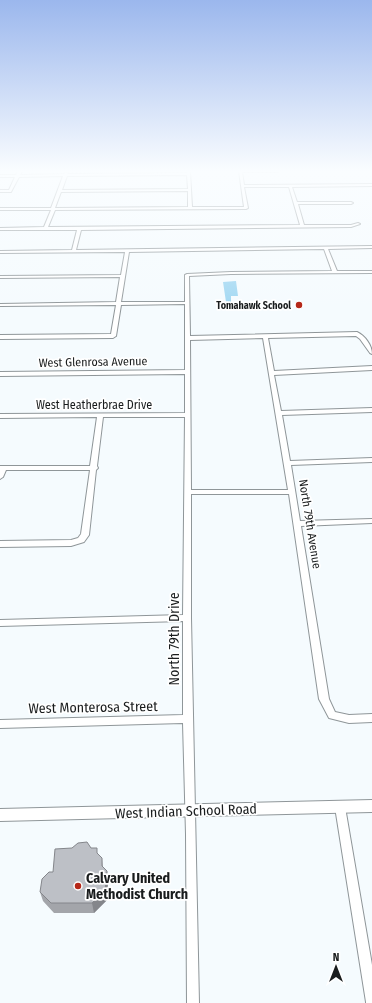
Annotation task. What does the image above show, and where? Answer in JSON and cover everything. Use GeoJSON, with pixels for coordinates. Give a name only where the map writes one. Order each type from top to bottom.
{"type":"FeatureCollection","features":[{"type":"Feature","properties":{"kind":"main road","name":"West Indian School Road"},"geometry":{"type":"LineString","coordinates":[[0,815],[372,806]]}},
{"type":"Feature","properties":{"kind":"street"},"geometry":{"type":"LineString","coordinates":[[46,228],[49,218]]}},
{"type":"Feature","properties":{"kind":"street"},"geometry":{"type":"LineString","coordinates":[[300,218],[302,226]]}},
{"type":"Feature","properties":{"kind":"street"},"geometry":{"type":"LineString","coordinates":[[0,229],[351,226],[358,224]]}},
{"type":"Feature","properties":{"kind":"street"},"geometry":{"type":"LineString","coordinates":[[74,251],[79,228]]}},
{"type":"Feature","properties":{"kind":"street"},"geometry":{"type":"LineString","coordinates":[[0,252],[372,247]]}},
{"type":"Feature","properties":{"kind":"street"},"geometry":{"type":"LineString","coordinates":[[326,248],[335,272],[372,272]]}},
{"type":"Feature","properties":{"kind":"street"},"geometry":{"type":"LineString","coordinates":[[0,337],[113,336],[120,303],[127,250]]}},
{"type":"Feature","properties":{"kind":"street","name":"North 79th Drive"},"geometry":{"type":"LineString","coordinates":[[192,1003],[191,810],[187,618],[187,275],[218,273],[335,272]]}},
{"type":"Feature","properties":{"kind":"street"},"geometry":{"type":"LineString","coordinates":[[0,276],[123,276]]}},
{"type":"Feature","properties":{"kind":"street"},"geometry":{"type":"LineString","coordinates":[[0,305],[186,303]]}},
{"type":"Feature","properties":{"kind":"street"},"geometry":{"type":"LineString","coordinates":[[187,338],[357,334],[362,338],[372,352]]}},
{"type":"Feature","properties":{"kind":"street","name":"North 79th Avenue"},"geometry":{"type":"LineString","coordinates":[[265,337],[292,492],[324,699],[332,715],[349,719],[372,718]]}},
{"type":"Feature","properties":{"kind":"street"},"geometry":{"type":"LineString","coordinates":[[272,373],[372,368]]}},
{"type":"Feature","properties":{"kind":"street","name":"West Glenrosa Avenue"},"geometry":{"type":"LineString","coordinates":[[0,374],[187,372]]}},
{"type":"Feature","properties":{"kind":"street"},"geometry":{"type":"LineString","coordinates":[[278,413],[372,410]]}},
{"type":"Feature","properties":{"kind":"street","name":"West Heatherbrae Drive"},"geometry":{"type":"LineString","coordinates":[[0,416],[187,415]]}},
{"type":"Feature","properties":{"kind":"street"},"geometry":{"type":"LineString","coordinates":[[0,544],[71,542],[81,540],[85,535],[95,468],[100,416]]}},
{"type":"Feature","properties":{"kind":"street"},"geometry":{"type":"LineString","coordinates":[[287,462],[372,460]]}},
{"type":"Feature","properties":{"kind":"street"},"geometry":{"type":"LineString","coordinates":[[0,477],[1,468],[95,468]]}},
{"type":"Feature","properties":{"kind":"street"},"geometry":{"type":"LineString","coordinates":[[188,492],[292,492]]}},
{"type":"Feature","properties":{"kind":"street"},"geometry":{"type":"LineString","coordinates":[[297,524],[372,521]]}},
{"type":"Feature","properties":{"kind":"street"},"geometry":{"type":"LineString","coordinates":[[0,623],[187,618]]}},
{"type":"Feature","properties":{"kind":"street","name":"West Monterosa Street"},"geometry":{"type":"LineString","coordinates":[[0,724],[188,720]]}},
{"type":"Feature","properties":{"kind":"street"},"geometry":{"type":"LineString","coordinates":[[340,807],[372,1002]]}},
{"type":"Feature","properties":{"kind":"shaded area"},"geometry":{"type":"Polygon","coordinates":[[[236,281],[238,296],[231,296],[231,302],[226,302],[223,282],[236,281]]]}},
{"type":"Feature","properties":{"kind":"building","name":"Calvary United Methodist Church"},"geometry":{"type":"Polygon","coordinates":[[[87,842],[91,848],[97,848],[97,853],[102,858],[102,866],[107,871],[105,890],[92,903],[51,903],[40,892],[42,879],[49,872],[53,872],[55,849],[72,848],[78,843],[87,842]]]}},
{"type":"Feature","properties":{"kind":"place","name":"Tomahawk School"},"geometry":{"type":"Point","coordinates":[299,305]}},
{"type":"Feature","properties":{"kind":"place","name":"Calvary United Methodist Church"},"geometry":{"type":"Point","coordinates":[78,886]}}]}
